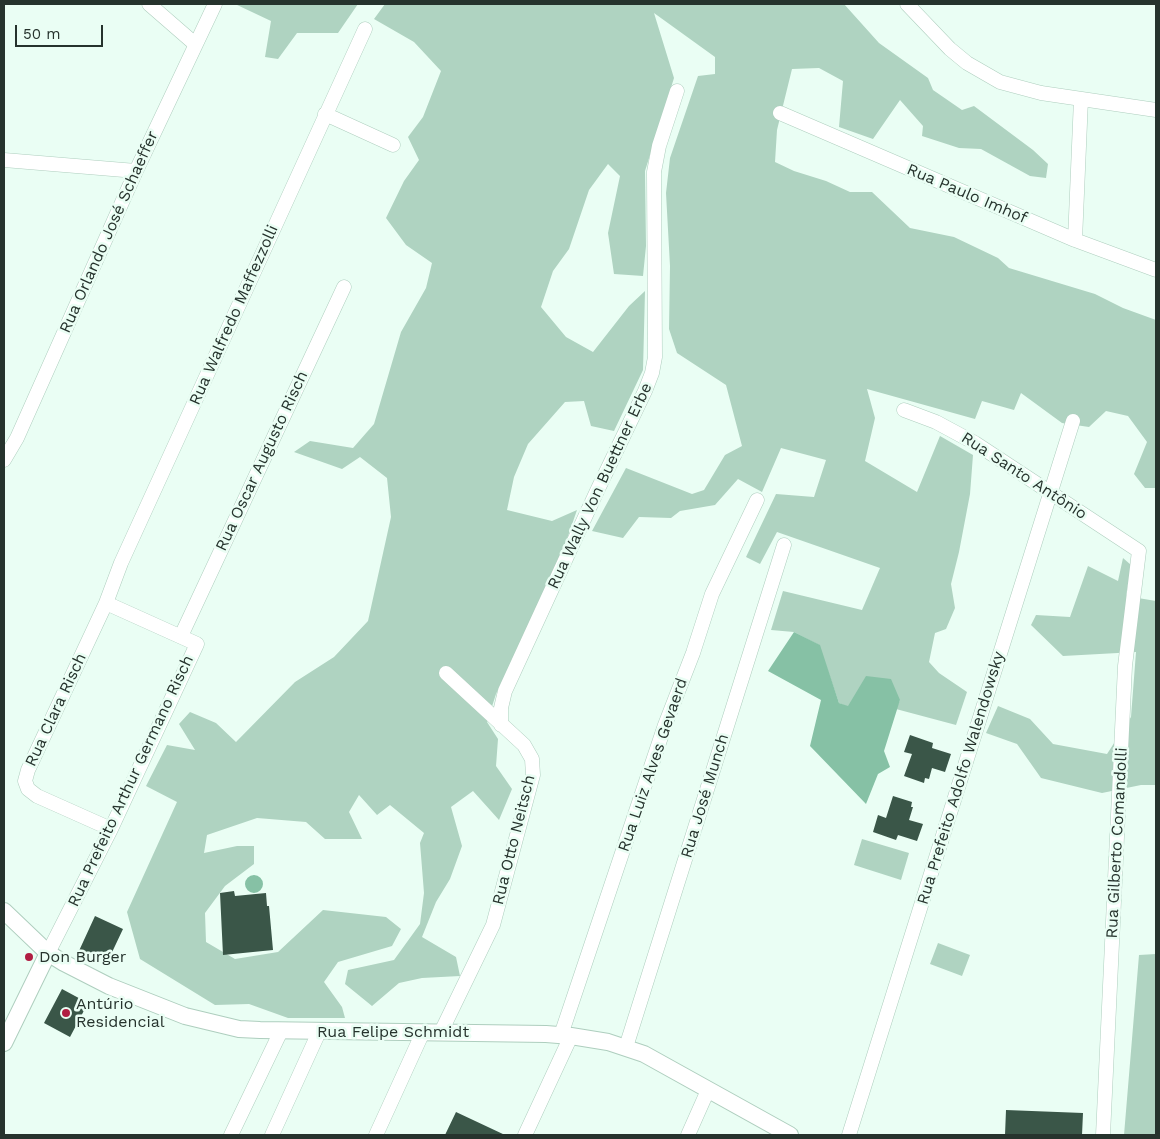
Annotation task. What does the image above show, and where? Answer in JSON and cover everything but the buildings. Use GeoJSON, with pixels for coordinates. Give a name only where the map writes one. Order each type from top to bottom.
{"type":"FeatureCollection","features":[{"type":"Feature","properties":{"kind":"main road","name":"Rua Felipe Schmidt"},"geometry":{"type":"LineString","coordinates":[[4,911],[48,953],[64,963],[109,986],[185,1016],[239,1029],[319,1032],[566,1035],[608,1042],[644,1054],[790,1135]]}},
{"type":"Feature","properties":{"kind":"main road"},"geometry":{"type":"LineString","coordinates":[[4,1043],[48,953]]}},
{"type":"Feature","properties":{"kind":"street"},"geometry":{"type":"LineString","coordinates":[[149,4],[195,44]]}},
{"type":"Feature","properties":{"kind":"street","name":"Rua Orlando José Schaeffer"},"geometry":{"type":"LineString","coordinates":[[4,460],[17,438],[136,171],[215,4]]}},
{"type":"Feature","properties":{"kind":"street"},"geometry":{"type":"LineString","coordinates":[[907,4],[950,49],[967,63],[986,74],[1020,88],[1156,110]]}},
{"type":"Feature","properties":{"kind":"street","name":"Rua Walfredo Maffezzolli"},"geometry":{"type":"LineString","coordinates":[[106,603],[121,563],[365,28]]}},
{"type":"Feature","properties":{"kind":"street","name":"Rua Wally Von Buettner Erbe"},"geometry":{"type":"LineString","coordinates":[[501,725],[501,708],[505,691],[652,373],[656,328],[654,172],[659,146],[677,91]]}},
{"type":"Feature","properties":{"kind":"street"},"geometry":{"type":"LineString","coordinates":[[1075,240],[1081,99]]}},
{"type":"Feature","properties":{"kind":"street","name":"Rua Paulo Imhof"},"geometry":{"type":"LineString","coordinates":[[780,113],[1075,240],[1156,270]]}},
{"type":"Feature","properties":{"kind":"street"},"geometry":{"type":"LineString","coordinates":[[325,114],[393,145]]}},
{"type":"Feature","properties":{"kind":"street"},"geometry":{"type":"LineString","coordinates":[[4,160],[136,171]]}},
{"type":"Feature","properties":{"kind":"street","name":"Rua Oscar Augusto Risch"},"geometry":{"type":"LineString","coordinates":[[180,636],[344,287]]}},
{"type":"Feature","properties":{"kind":"street","name":"Rua Santo Antônio"},"geometry":{"type":"LineString","coordinates":[[904,410],[956,432],[1139,551]]}},
{"type":"Feature","properties":{"kind":"street","name":"Rua Prefeito Adolfo Walendowsky"},"geometry":{"type":"LineString","coordinates":[[849,1135],[1073,421]]}},
{"type":"Feature","properties":{"kind":"street","name":"Rua Luiz Alves Gevaerd"},"geometry":{"type":"LineString","coordinates":[[526,1135],[566,1035],[665,725],[690,661],[712,594],[757,500]]}},
{"type":"Feature","properties":{"kind":"street","name":"Rua José Munch"},"geometry":{"type":"LineString","coordinates":[[626,1047],[784,545]]}},
{"type":"Feature","properties":{"kind":"street","name":"Rua Gilberto Comandolli"},"geometry":{"type":"LineString","coordinates":[[1103,1135],[1125,666],[1139,551]]}},
{"type":"Feature","properties":{"kind":"street","name":"Rua Prefeito Arthur Germano Risch"},"geometry":{"type":"LineString","coordinates":[[48,953],[111,829],[196,644],[106,603]]}},
{"type":"Feature","properties":{"kind":"street","name":"Rua Clara Risch"},"geometry":{"type":"LineString","coordinates":[[106,603],[28,770],[25,781],[28,789],[37,796],[111,829]]}},
{"type":"Feature","properties":{"kind":"street","name":"Rua Otto Neitsch"},"geometry":{"type":"LineString","coordinates":[[442,1032],[493,925],[533,775],[532,759],[524,745],[446,672]]}},
{"type":"Feature","properties":{"kind":"street"},"geometry":{"type":"LineString","coordinates":[[231,1135],[281,1031]]}},
{"type":"Feature","properties":{"kind":"street"},"geometry":{"type":"LineString","coordinates":[[272,1135],[319,1032]]}},
{"type":"Feature","properties":{"kind":"street"},"geometry":{"type":"LineString","coordinates":[[376,1135],[423,1032]]}},
{"type":"Feature","properties":{"kind":"street"},"geometry":{"type":"LineString","coordinates":[[688,1135],[708,1090]]}},
{"type":"Feature","properties":{"kind":"shaded area"},"geometry":{"type":"Polygon","coordinates":[[[235,4],[358,4],[338,33],[297,33],[278,59],[265,57],[271,21],[235,4]]]}},
{"type":"Feature","properties":{"kind":"shaded area"},"geometry":{"type":"Polygon","coordinates":[[[385,4],[844,4],[879,43],[928,78],[933,90],[962,110],[974,106],[1033,150],[1048,164],[1046,178],[1030,176],[981,149],[959,148],[922,136],[923,126],[900,100],[873,139],[839,127],[843,81],[819,68],[792,69],[777,130],[775,162],[850,192],[872,192],[910,228],[954,237],[998,258],[1009,268],[1095,294],[1123,308],[1156,320],[1156,488],[1145,488],[1134,474],[1147,442],[1128,416],[1106,411],[1089,427],[1062,423],[1021,393],[1014,410],[982,401],[975,419],[867,389],[875,418],[865,461],[917,492],[940,436],[973,455],[970,494],[951,584],[955,608],[946,629],[935,633],[929,662],[939,673],[967,692],[956,725],[896,709],[900,700],[848,707],[839,703],[819,645],[794,632],[771,630],[783,591],[862,610],[880,568],[777,532],[760,564],[746,557],[776,494],[814,497],[826,460],[781,448],[762,492],[738,479],[715,505],[680,511],[671,518],[639,517],[623,538],[592,531],[626,468],[692,494],[704,490],[725,455],[742,446],[726,385],[677,353],[669,329],[670,266],[666,193],[670,158],[698,76],[715,74],[715,57],[654,13],[674,78],[645,171],[646,246],[643,276],[614,274],[608,233],[620,176],[608,164],[589,190],[569,249],[553,271],[541,307],[566,337],[593,352],[629,306],[645,291],[643,370],[614,431],[591,426],[584,401],[565,402],[528,444],[514,477],[507,510],[552,521],[577,510],[559,562],[496,694],[487,722],[498,739],[496,766],[512,789],[499,820],[473,791],[451,807],[462,846],[450,879],[436,902],[422,937],[456,957],[460,976],[422,978],[399,983],[372,1006],[345,984],[348,970],[394,960],[420,924],[424,893],[420,843],[424,833],[390,805],[377,815],[359,795],[349,812],[362,839],[325,839],[306,822],[257,818],[207,835],[204,853],[237,846],[254,846],[254,864],[225,886],[205,913],[206,942],[235,959],[278,952],[323,910],[386,917],[401,929],[392,946],[338,962],[324,982],[342,1007],[345,1018],[288,1018],[249,1004],[215,1005],[140,959],[127,912],[177,802],[146,786],[167,745],[195,750],[179,724],[190,712],[216,723],[236,742],[295,682],[334,657],[368,621],[391,517],[387,478],[360,457],[342,469],[294,452],[310,441],[353,448],[374,424],[401,332],[426,288],[432,263],[406,245],[386,218],[404,181],[419,160],[408,137],[423,117],[441,71],[414,42],[374,19],[385,4]]]}},
{"type":"Feature","properties":{"kind":"shaded area"},"geometry":{"type":"Polygon","coordinates":[[[1123,558],[1131,565],[1126,596],[1156,601],[1156,785],[1141,785],[1102,793],[1041,778],[1017,744],[986,733],[998,706],[1030,719],[1053,744],[1107,754],[1131,717],[1136,652],[1063,656],[1031,625],[1036,615],[1070,617],[1088,566],[1118,581],[1123,558]]]}},
{"type":"Feature","properties":{"kind":"shaded area"},"geometry":{"type":"Polygon","coordinates":[[[794,632],[820,645],[839,703],[848,706],[866,676],[891,679],[900,700],[884,751],[890,767],[878,774],[866,804],[810,746],[821,700],[768,671],[794,632]]]}},
{"type":"Feature","properties":{"kind":"shaded area"},"geometry":{"type":"Polygon","coordinates":[[[862,839],[909,853],[901,880],[854,865],[862,839]]]}},
{"type":"Feature","properties":{"kind":"shaded area"},"geometry":{"type":"Polygon","coordinates":[[[254,875],[260,878],[263,884],[260,890],[254,893],[248,890],[245,884],[248,878],[254,875]]]}},
{"type":"Feature","properties":{"kind":"shaded area"},"geometry":{"type":"Polygon","coordinates":[[[938,943],[970,955],[962,976],[930,964],[938,943]]]}},
{"type":"Feature","properties":{"kind":"shaded area"},"geometry":{"type":"Polygon","coordinates":[[[1156,954],[1156,1135],[1124,1135],[1139,955],[1156,954]]]}},
{"type":"Feature","properties":{"kind":"place","name":"Don Burger"},"geometry":{"type":"Point","coordinates":[29,957]}},
{"type":"Feature","properties":{"kind":"place","name":"Antúrio Residencial"},"geometry":{"type":"Point","coordinates":[66,1013]}}]}
